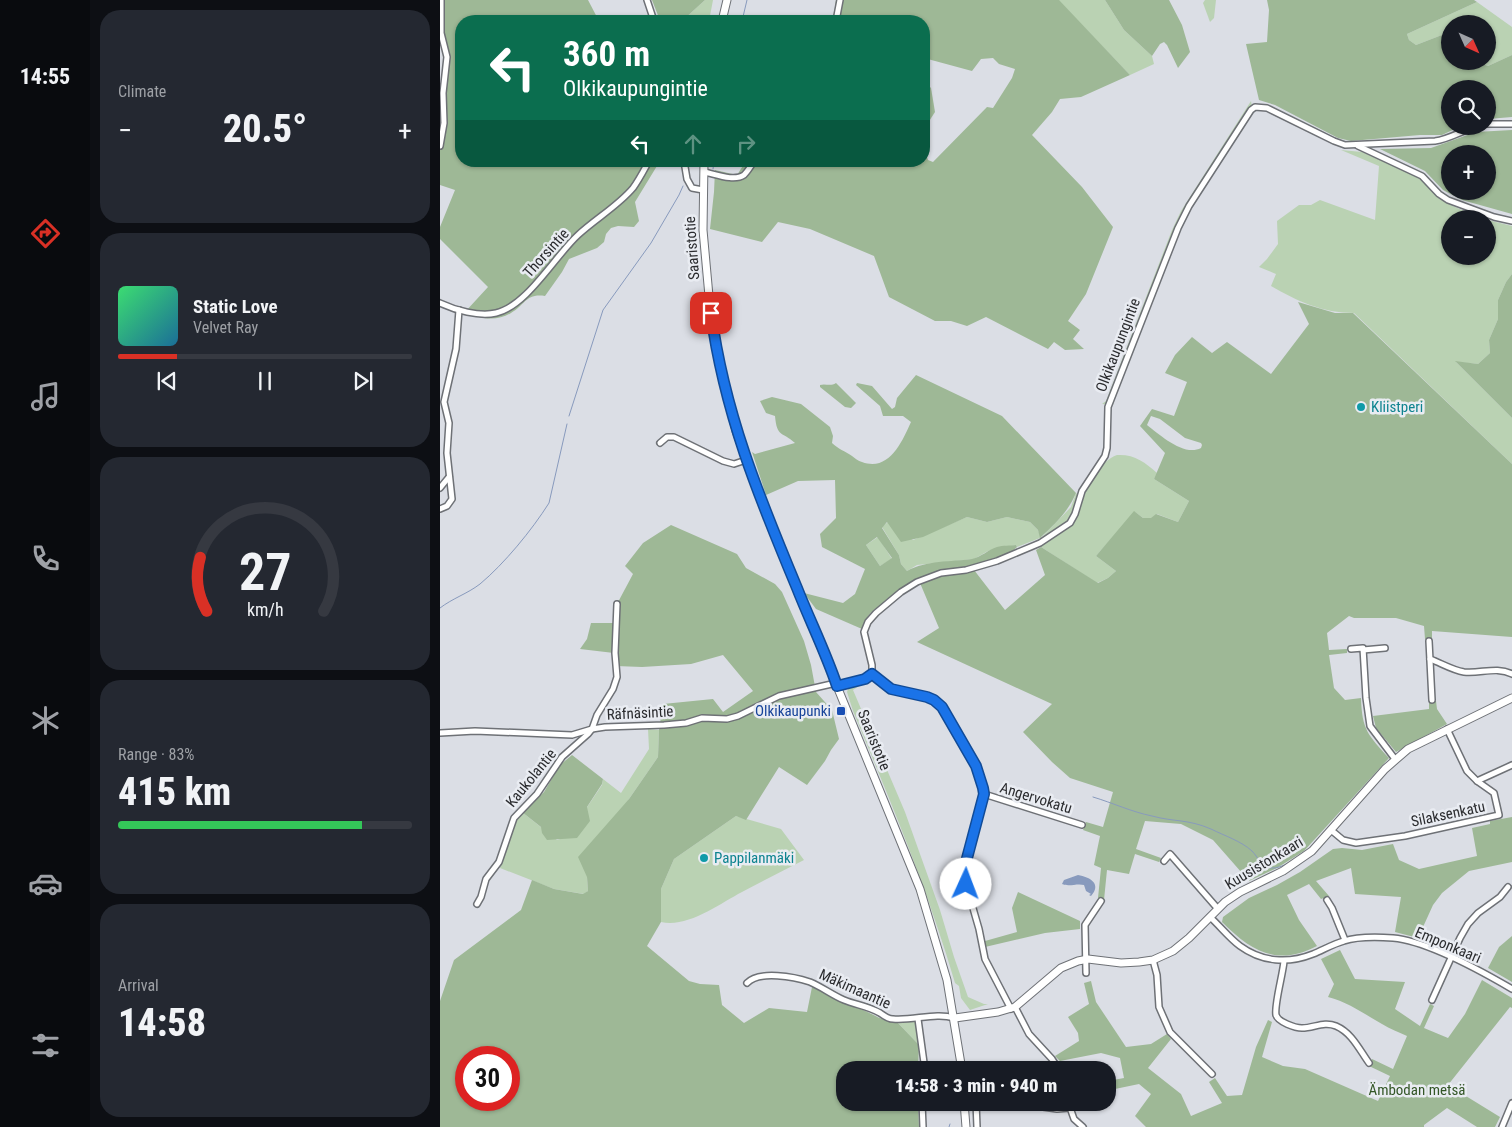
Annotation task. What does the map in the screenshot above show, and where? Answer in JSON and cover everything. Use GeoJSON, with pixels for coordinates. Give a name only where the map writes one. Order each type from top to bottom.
{"type":"FeatureCollection","features":[{"type":"Feature","properties":{"kind":"main road"},"geometry":{"type":"LineString","coordinates":[[723,15],[727,0]]}},
{"type":"Feature","properties":{"kind":"main road","name":"Saaristotie"},"geometry":{"type":"LineString","coordinates":[[704,167],[703,230],[714,330],[727,396],[746,460],[763,506],[920,889],[940,952],[955,1018],[961,1061]]}},
{"type":"Feature","properties":{"kind":"main road","name":"Kuusistonkaari"},"geometry":{"type":"LineString","coordinates":[[955,1018],[1013,1008],[1062,968],[1085,959],[1121,963],[1153,960],[1173,951],[1218,909],[1251,885],[1283,871],[1304,857],[1395,759],[1408,749],[1512,698]]}},
{"type":"Feature","properties":{"kind":"main road"},"geometry":{"type":"LineString","coordinates":[[965,1111],[966,1127]]}},
{"type":"Feature","properties":{"kind":"street"},"geometry":{"type":"LineString","coordinates":[[440,146],[444,123],[443,93],[447,57],[442,33],[441,0]]}},
{"type":"Feature","properties":{"kind":"street"},"geometry":{"type":"LineString","coordinates":[[647,0],[652,15]]}},
{"type":"Feature","properties":{"kind":"street"},"geometry":{"type":"LineString","coordinates":[[837,15],[840,0]]}},
{"type":"Feature","properties":{"kind":"street","name":"Olkikaupungintie"},"geometry":{"type":"LineString","coordinates":[[872,674],[872,665],[864,632],[871,618],[901,592],[929,577],[976,568],[1031,548],[1060,532],[1072,519],[1082,491],[1105,456],[1107,448],[1108,407],[1178,228],[1189,206],[1251,110],[1255,107],[1267,108],[1345,145],[1435,141],[1453,135]]}},
{"type":"Feature","properties":{"kind":"street"},"geometry":{"type":"LineString","coordinates":[[1496,124],[1512,124]]}},
{"type":"Feature","properties":{"kind":"street"},"geometry":{"type":"LineString","coordinates":[[1357,145],[1422,176],[1439,194],[1448,200],[1494,217],[1512,221]]}},
{"type":"Feature","properties":{"kind":"street","name":"Thorsintie"},"geometry":{"type":"LineString","coordinates":[[440,303],[459,310],[490,314],[496,314],[511,306],[536,284],[579,234],[633,187],[645,167]]}},
{"type":"Feature","properties":{"kind":"street"},"geometry":{"type":"LineString","coordinates":[[685,167],[687,179],[692,188],[703,190]]}},
{"type":"Feature","properties":{"kind":"street"},"geometry":{"type":"LineString","coordinates":[[704,172],[739,178],[750,167]]}},
{"type":"Feature","properties":{"kind":"street"},"geometry":{"type":"LineString","coordinates":[[440,509],[447,506],[452,499],[447,453],[448,423],[444,402],[456,350],[459,310]]}},
{"type":"Feature","properties":{"kind":"street"},"geometry":{"type":"LineString","coordinates":[[660,443],[667,437],[674,437],[723,462],[734,464],[746,460]]}},
{"type":"Feature","properties":{"kind":"street"},"geometry":{"type":"LineString","coordinates":[[440,488],[449,477]]}},
{"type":"Feature","properties":{"kind":"street","name":"Kaukolantie"},"geometry":{"type":"LineString","coordinates":[[476,904],[481,898],[486,878],[499,862],[514,818],[537,794],[562,757],[592,729],[593,722],[610,695],[617,678],[614,646],[617,604]]}},
{"type":"Feature","properties":{"kind":"street"},"geometry":{"type":"LineString","coordinates":[[1429,641],[1432,700]]}},
{"type":"Feature","properties":{"kind":"street"},"geometry":{"type":"LineString","coordinates":[[1351,649],[1385,648]]}},
{"type":"Feature","properties":{"kind":"street"},"geometry":{"type":"LineString","coordinates":[[1363,650],[1370,726],[1395,759]]}},
{"type":"Feature","properties":{"kind":"street"},"geometry":{"type":"LineString","coordinates":[[1430,659],[1466,672],[1498,670],[1512,674]]}},
{"type":"Feature","properties":{"kind":"street"},"geometry":{"type":"LineString","coordinates":[[836,685],[865,679],[872,674],[891,689],[927,697],[939,703],[976,766],[984,794],[964,876],[979,929],[985,960],[1029,1034],[1053,1061]]}},
{"type":"Feature","properties":{"kind":"street","name":"Räfnäsintie"},"geometry":{"type":"LineString","coordinates":[[440,734],[475,731],[572,735],[592,729],[686,723],[702,718],[727,719],[738,716],[779,696],[836,685]]}},
{"type":"Feature","properties":{"kind":"street","name":"Silaksenkatu"},"geometry":{"type":"LineString","coordinates":[[1331,830],[1343,840],[1356,843],[1405,836],[1499,815],[1494,793],[1491,789],[1477,782],[1467,771],[1447,729]]}},
{"type":"Feature","properties":{"kind":"street"},"geometry":{"type":"LineString","coordinates":[[1477,782],[1512,765]]}},
{"type":"Feature","properties":{"kind":"street","name":"Angervokatu"},"geometry":{"type":"LineString","coordinates":[[984,794],[1082,825]]}},
{"type":"Feature","properties":{"kind":"street"},"geometry":{"type":"LineString","coordinates":[[1164,860],[1170,854],[1218,909]]}},
{"type":"Feature","properties":{"kind":"street"},"geometry":{"type":"LineString","coordinates":[[1432,1000],[1468,924],[1478,913],[1500,897],[1508,887]]}},
{"type":"Feature","properties":{"kind":"street"},"geometry":{"type":"LineString","coordinates":[[1327,900],[1336,916],[1345,940]]}},
{"type":"Feature","properties":{"kind":"street"},"geometry":{"type":"LineString","coordinates":[[1086,973],[1085,925],[1101,901]]}},
{"type":"Feature","properties":{"kind":"street","name":"Emponkaari"},"geometry":{"type":"LineString","coordinates":[[1210,917],[1248,951],[1266,958],[1284,961],[1311,955],[1345,940],[1394,938],[1413,942],[1451,958],[1512,989]]}},
{"type":"Feature","properties":{"kind":"street"},"geometry":{"type":"LineString","coordinates":[[1153,960],[1157,975],[1159,1007],[1165,1024],[1170,1032],[1212,1074]]}},
{"type":"Feature","properties":{"kind":"street"},"geometry":{"type":"LineString","coordinates":[[1284,961],[1276,1010],[1278,1018],[1281,1021],[1302,1028],[1322,1024],[1334,1025],[1351,1036],[1369,1062]]}},
{"type":"Feature","properties":{"kind":"street","name":"Mäkimaantie"},"geometry":{"type":"LineString","coordinates":[[747,983],[751,979],[764,976],[801,980],[845,1001],[874,1009],[888,1018],[947,1016],[955,1018]]}},
{"type":"Feature","properties":{"kind":"street"},"geometry":{"type":"LineString","coordinates":[[918,1018],[924,1061]]}},
{"type":"Feature","properties":{"kind":"street"},"geometry":{"type":"LineString","coordinates":[[1502,1127],[1512,1103]]}},
{"type":"Feature","properties":{"kind":"street"},"geometry":{"type":"LineString","coordinates":[[922,1111],[923,1127]]}},
{"type":"Feature","properties":{"kind":"street"},"geometry":{"type":"LineString","coordinates":[[976,1111],[977,1127]]}},
{"type":"Feature","properties":{"kind":"street"},"geometry":{"type":"LineString","coordinates":[[1070,1111],[1074,1120],[1083,1127]]}},
{"type":"Feature","properties":{"kind":"green space"},"geometry":{"type":"Polygon","coordinates":[[[441,0],[588,0],[596,15],[455,15],[455,167],[656,167],[635,202],[639,221],[634,227],[618,226],[611,228],[606,234],[604,242],[597,248],[569,259],[545,296],[534,296],[526,300],[516,310],[500,318],[482,318],[465,312],[488,287],[440,239],[440,227],[455,190],[440,185],[440,146],[446,68],[441,33],[441,0]]]}},
{"type":"Feature","properties":{"kind":"green space"},"geometry":{"type":"Polygon","coordinates":[[[652,0],[705,0],[689,15],[658,15],[652,0]]]}},
{"type":"Feature","properties":{"kind":"green space"},"geometry":{"type":"Polygon","coordinates":[[[705,0],[713,0],[710,15],[689,15],[705,0]]]}},
{"type":"Feature","properties":{"kind":"green space"},"geometry":{"type":"Polygon","coordinates":[[[836,0],[1059,0],[1130,75],[1081,97],[1060,99],[1052,112],[1032,135],[1082,187],[1113,227],[1086,294],[1068,321],[1080,330],[1073,339],[1084,349],[1065,350],[1054,342],[1048,349],[986,317],[967,326],[951,321],[935,321],[889,297],[874,256],[810,229],[778,222],[762,242],[710,229],[715,170],[737,175],[742,167],[930,167],[930,161],[933,162],[987,107],[993,108],[1012,78],[1015,69],[999,64],[993,58],[981,59],[972,71],[930,60],[930,15],[834,15],[836,0]]]}},
{"type":"Feature","properties":{"kind":"green space"},"geometry":{"type":"Polygon","coordinates":[[[1058,0],[1105,0],[1124,30],[1152,56],[1154,64],[1130,75],[1058,0]]]}},
{"type":"Feature","properties":{"kind":"green space"},"geometry":{"type":"Polygon","coordinates":[[[1105,0],[1169,0],[1182,25],[1190,52],[1178,68],[1164,42],[1160,44],[1152,56],[1124,30],[1105,0]]]}},
{"type":"Feature","properties":{"kind":"green space"},"geometry":{"type":"Polygon","coordinates":[[[1205,0],[1216,0],[1214,18],[1210,22],[1203,3],[1205,0]]]}},
{"type":"Feature","properties":{"kind":"green space"},"geometry":{"type":"Polygon","coordinates":[[[1267,0],[1474,0],[1477,2],[1449,15],[1441,15],[1441,18],[1407,34],[1409,40],[1416,45],[1441,35],[1441,70],[1496,70],[1496,62],[1512,55],[1512,117],[1496,118],[1496,80],[1441,80],[1441,135],[1351,141],[1338,138],[1275,105],[1259,100],[1246,44],[1267,42],[1269,10],[1267,0]]]}},
{"type":"Feature","properties":{"kind":"green space"},"geometry":{"type":"Polygon","coordinates":[[[1477,2],[1495,15],[1449,15],[1477,2]]]}},
{"type":"Feature","properties":{"kind":"green space"},"geometry":{"type":"Polygon","coordinates":[[[1496,16],[1512,27],[1512,55],[1496,62],[1496,16]]]}},
{"type":"Feature","properties":{"kind":"green space"},"geometry":{"type":"Polygon","coordinates":[[[1441,18],[1441,35],[1416,45],[1409,40],[1407,34],[1441,18]]]}},
{"type":"Feature","properties":{"kind":"green space"},"geometry":{"type":"Polygon","coordinates":[[[930,87],[931,88],[935,112],[930,120],[930,87]]]}},
{"type":"Feature","properties":{"kind":"green space"},"geometry":{"type":"Polygon","coordinates":[[[1251,101],[1253,113],[1190,210],[1178,232],[1118,387],[1113,405],[1102,404],[1106,401],[1181,211],[1251,101]]]}},
{"type":"Feature","properties":{"kind":"green space"},"geometry":{"type":"Polygon","coordinates":[[[1512,130],[1512,214],[1462,200],[1496,200],[1496,145],[1441,145],[1441,188],[1425,171],[1380,149],[1431,148],[1468,135],[1496,135],[1496,131],[1512,130]]]}},
{"type":"Feature","properties":{"kind":"green space"},"geometry":{"type":"Polygon","coordinates":[[[1341,150],[1362,152],[1418,177],[1441,200],[1462,210],[1441,210],[1441,265],[1496,265],[1496,222],[1512,226],[1512,274],[1498,300],[1498,319],[1489,340],[1490,353],[1478,364],[1456,362],[1512,418],[1512,464],[1354,313],[1332,311],[1291,297],[1271,286],[1276,274],[1259,267],[1278,244],[1277,221],[1299,205],[1311,205],[1320,200],[1375,220],[1379,166],[1341,150]]]}},
{"type":"Feature","properties":{"kind":"green space"},"geometry":{"type":"Polygon","coordinates":[[[1512,274],[1512,418],[1455,361],[1478,364],[1490,353],[1489,340],[1498,319],[1498,300],[1512,274]]]}},
{"type":"Feature","properties":{"kind":"green space"},"geometry":{"type":"Polygon","coordinates":[[[1298,302],[1335,313],[1353,313],[1512,464],[1512,637],[1432,631],[1432,638],[1425,639],[1424,626],[1396,618],[1354,618],[1349,616],[1327,633],[1329,650],[1347,649],[1347,653],[1329,655],[1334,688],[1345,700],[1361,698],[1365,725],[1371,737],[1389,758],[1304,851],[1277,868],[1249,881],[1213,840],[1181,824],[1145,821],[1136,849],[1161,858],[1159,862],[1135,854],[1129,874],[1107,870],[1104,900],[1098,898],[1101,868],[1094,865],[1100,836],[1083,830],[1086,822],[1103,827],[1113,792],[1070,778],[1023,732],[1052,704],[917,642],[939,628],[920,583],[938,576],[974,570],[1005,610],[1045,575],[1036,550],[1041,547],[1098,583],[1108,578],[1116,571],[1096,556],[1134,511],[1143,518],[1151,518],[1156,514],[1178,522],[1189,501],[1154,479],[1165,453],[1140,426],[1152,409],[1174,416],[1187,382],[1165,373],[1175,355],[1192,337],[1212,353],[1227,342],[1271,374],[1309,324],[1298,302]],[[1151,416],[1147,425],[1172,444],[1187,450],[1201,448],[1201,443],[1185,438],[1160,419],[1151,416]]]}},
{"type":"Feature","properties":{"kind":"green space"},"geometry":{"type":"Polygon","coordinates":[[[916,375],[1002,416],[1076,493],[1065,512],[1040,538],[1038,530],[1030,522],[1007,517],[987,522],[967,517],[923,537],[901,542],[887,522],[882,528],[899,555],[901,564],[907,571],[931,563],[972,559],[999,546],[1016,545],[1017,547],[1003,557],[931,574],[907,585],[872,612],[862,629],[816,609],[804,593],[843,603],[855,594],[865,569],[822,547],[820,534],[836,518],[835,480],[798,481],[766,495],[752,452],[755,454],[795,443],[779,431],[775,416],[766,413],[760,401],[772,397],[801,404],[830,427],[833,436],[832,443],[837,447],[862,462],[880,463],[887,459],[899,446],[911,422],[903,416],[883,416],[880,406],[856,385],[857,383],[872,386],[892,409],[895,407],[897,398],[916,375]],[[877,537],[866,545],[880,566],[892,558],[877,537]]]}},
{"type":"Feature","properties":{"kind":"green space"},"geometry":{"type":"Polygon","coordinates":[[[836,383],[856,403],[851,408],[845,407],[820,387],[820,385],[824,384],[832,385],[836,383]]]}},
{"type":"Feature","properties":{"kind":"green space"},"geometry":{"type":"Polygon","coordinates":[[[1117,455],[1134,457],[1144,462],[1157,473],[1154,479],[1189,501],[1178,522],[1157,514],[1152,518],[1143,518],[1135,512],[1096,556],[1116,571],[1108,578],[1097,583],[1041,547],[1040,538],[1017,547],[1016,545],[988,551],[974,559],[917,565],[907,571],[901,564],[899,555],[882,527],[888,522],[913,540],[967,517],[987,522],[1007,517],[1030,522],[1038,530],[1041,538],[1071,507],[1076,493],[1082,498],[1092,479],[1105,462],[1117,455]]]}},
{"type":"Feature","properties":{"kind":"green space"},"geometry":{"type":"Polygon","coordinates":[[[671,525],[737,554],[746,568],[775,584],[782,592],[804,641],[816,692],[832,710],[839,739],[807,785],[779,767],[746,820],[736,816],[674,859],[661,889],[661,922],[647,946],[689,981],[700,984],[719,985],[722,1005],[744,1023],[769,1008],[807,1012],[812,987],[879,1018],[897,1022],[919,1045],[918,1061],[836,1061],[836,1111],[918,1111],[919,1127],[440,1127],[440,1001],[454,960],[521,910],[532,880],[554,889],[583,894],[588,891],[587,877],[578,857],[629,799],[658,757],[659,730],[663,704],[713,699],[723,712],[753,691],[723,655],[691,664],[642,667],[616,666],[614,653],[580,649],[587,639],[591,623],[616,623],[617,604],[633,574],[625,566],[643,543],[671,525]]]}},
{"type":"Feature","properties":{"kind":"green space"},"geometry":{"type":"Polygon","coordinates":[[[878,537],[892,559],[880,566],[866,545],[878,537]]]}},
{"type":"Feature","properties":{"kind":"green space"},"geometry":{"type":"Polygon","coordinates":[[[859,686],[853,690],[905,812],[940,910],[968,997],[988,1004],[970,1010],[961,998],[959,986],[955,983],[921,880],[853,711],[847,692],[848,689],[859,686]]]}},
{"type":"Feature","properties":{"kind":"green space"},"geometry":{"type":"Polygon","coordinates":[[[1429,701],[1436,701],[1437,709],[1447,724],[1396,752],[1376,728],[1373,716],[1429,709],[1429,701]]]}},
{"type":"Feature","properties":{"kind":"green space"},"geometry":{"type":"Polygon","coordinates":[[[648,729],[659,730],[658,757],[629,799],[587,877],[588,891],[584,894],[554,889],[500,868],[508,839],[522,812],[557,840],[567,837],[602,785],[603,779],[621,793],[649,749],[648,729]]]}},
{"type":"Feature","properties":{"kind":"green space"},"geometry":{"type":"Polygon","coordinates":[[[572,755],[603,779],[602,784],[587,807],[590,821],[577,838],[547,840],[542,833],[541,827],[522,812],[544,792],[560,765],[572,755]]]}},
{"type":"Feature","properties":{"kind":"green space"},"geometry":{"type":"Polygon","coordinates":[[[736,816],[781,829],[804,860],[703,914],[682,922],[661,922],[661,889],[674,859],[736,816]]]}},
{"type":"Feature","properties":{"kind":"green space"},"geometry":{"type":"Polygon","coordinates":[[[1512,817],[1512,862],[1469,871],[1442,893],[1433,905],[1418,938],[1395,932],[1401,897],[1355,894],[1351,868],[1316,881],[1329,896],[1321,899],[1309,884],[1287,895],[1299,920],[1317,946],[1303,952],[1289,955],[1265,953],[1243,941],[1222,922],[1223,917],[1249,898],[1300,872],[1333,849],[1362,850],[1393,844],[1399,860],[1419,869],[1477,856],[1472,828],[1490,824],[1490,821],[1512,817]]]}},
{"type":"Feature","properties":{"kind":"green space"},"geometry":{"type":"Polygon","coordinates":[[[1018,892],[1080,921],[1080,929],[1045,933],[985,947],[985,941],[1017,932],[1012,908],[1018,892]]]}},
{"type":"Feature","properties":{"kind":"green space"},"geometry":{"type":"Polygon","coordinates":[[[1512,936],[1512,982],[1488,968],[1499,947],[1512,936]]]}},
{"type":"Feature","properties":{"kind":"green space","name":"Ämbodan metsä"},"geometry":{"type":"Polygon","coordinates":[[[1340,950],[1355,979],[1405,982],[1395,1009],[1420,1026],[1430,1004],[1434,1006],[1424,1028],[1448,1038],[1465,1014],[1482,980],[1512,998],[1512,1008],[1510,1007],[1448,1085],[1500,1117],[1495,1127],[1477,1127],[1447,1108],[1424,1125],[1424,1127],[1146,1127],[1135,1116],[1151,1094],[1139,1084],[1116,1089],[1116,1079],[1124,1078],[1120,1058],[1101,1053],[1060,1061],[1055,1056],[1079,1041],[1078,1033],[1068,1017],[1089,1004],[1084,983],[1091,981],[1096,1002],[1126,1047],[1151,1044],[1167,1034],[1171,1039],[1148,1068],[1181,1094],[1191,1116],[1222,1103],[1209,1082],[1215,1078],[1227,1096],[1242,1095],[1256,1047],[1268,1020],[1272,1022],[1262,1057],[1283,1066],[1305,1069],[1378,1101],[1390,1076],[1369,1066],[1372,1059],[1393,1069],[1407,1036],[1385,1026],[1349,1005],[1328,997],[1334,984],[1321,959],[1340,950]]]}},
{"type":"Feature","properties":{"kind":"green space"},"geometry":{"type":"Polygon","coordinates":[[[915,1020],[919,1045],[897,1022],[915,1020]]]}},
{"type":"Feature","properties":{"kind":"water"},"geometry":{"type":"Polygon","coordinates":[[[1078,875],[1087,877],[1095,885],[1091,896],[1086,891],[1084,885],[1062,884],[1064,880],[1078,875]]]}},
{"type":"Feature","properties":{"kind":"waterway"},"geometry":{"type":"LineString","coordinates":[[743,15],[747,0]]}},
{"type":"Feature","properties":{"kind":"waterway"},"geometry":{"type":"LineString","coordinates":[[569,416],[603,310],[651,243],[683,186]]}},
{"type":"Feature","properties":{"kind":"waterway"},"geometry":{"type":"LineString","coordinates":[[440,608],[480,584],[499,567],[526,535],[549,503],[567,424]]}},
{"type":"Feature","properties":{"kind":"waterway"},"geometry":{"type":"LineString","coordinates":[[1093,797],[1130,810],[1211,829],[1248,847],[1262,864],[1271,868],[1289,863],[1305,852]]}},
{"type":"Feature","properties":{"kind":"place","name":"Kliistperi"},"geometry":{"type":"Point","coordinates":[1361,407]}},
{"type":"Feature","properties":{"kind":"place","name":"Olkikaupunki"},"geometry":{"type":"Point","coordinates":[841,711]}},
{"type":"Feature","properties":{"kind":"place","name":"Pappilanmäki"},"geometry":{"type":"Point","coordinates":[704,858]}},
{"type":"Feature","properties":{"kind":"route"},"geometry":{"type":"LineString","coordinates":[[711,313],[720,367],[736,431],[760,498],[837,686],[865,679],[872,674],[891,689],[934,700],[942,707],[976,766],[984,794],[966,862],[964,876],[966,884]]}}]}
